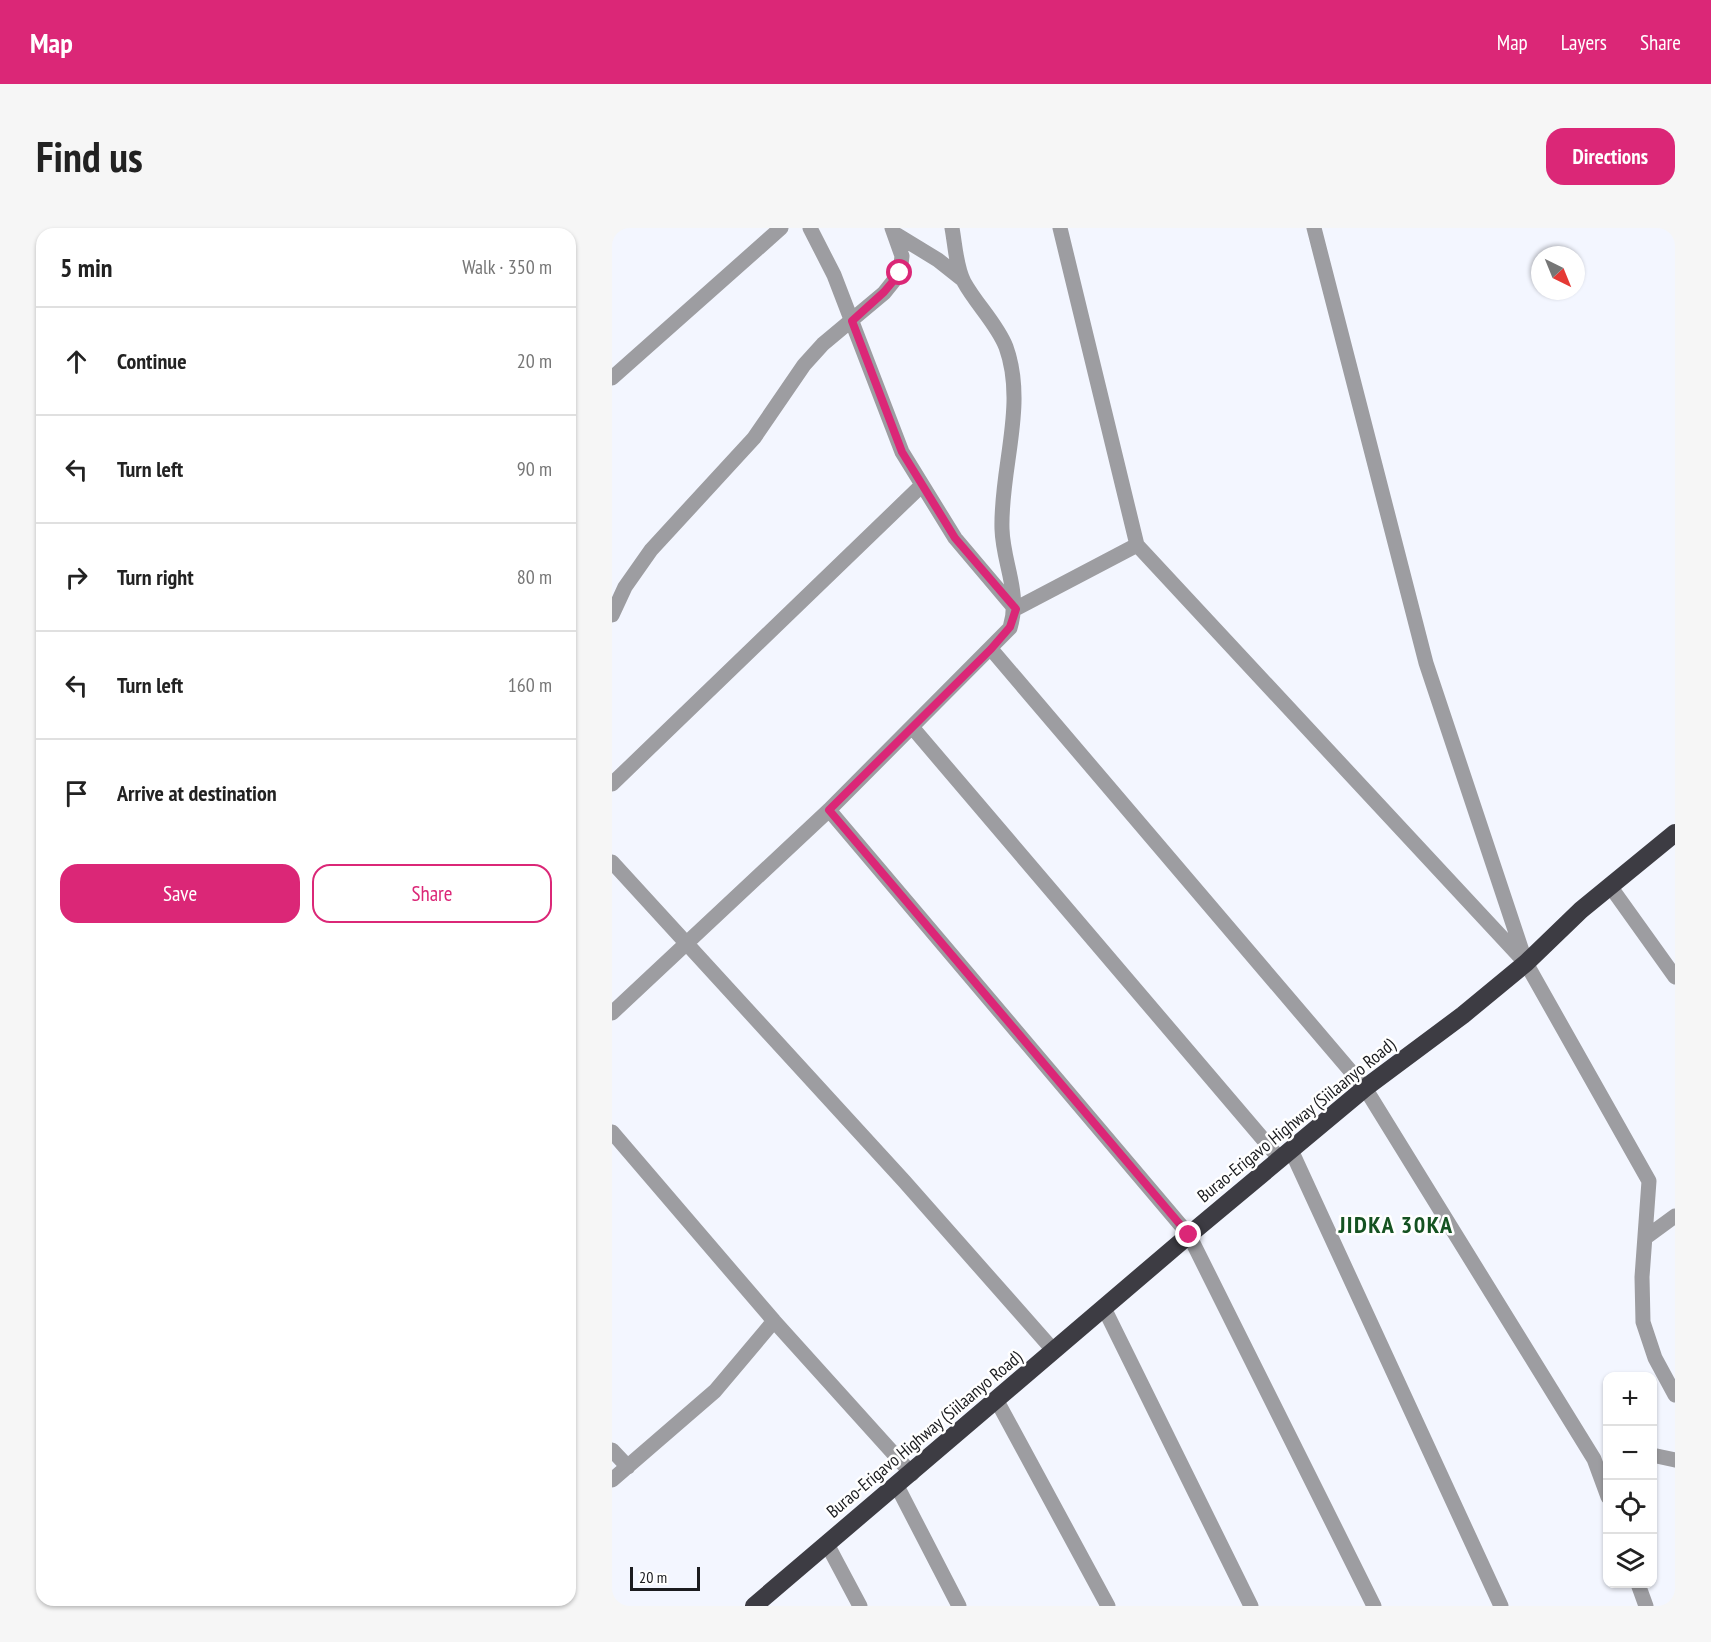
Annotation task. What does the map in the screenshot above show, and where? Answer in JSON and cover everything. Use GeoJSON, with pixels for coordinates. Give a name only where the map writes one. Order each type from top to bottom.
{"type":"FeatureCollection","features":[{"type":"Feature","properties":{"kind":"highway","name":"Burao-Erigavo Highway (Siilaanyo Road)"},"geometry":{"type":"LineString","coordinates":[[754,1606],[912,1474],[1189,1235],[1365,1088],[1463,1015],[1526,963],[1610,886],[1675,833]]}},
{"type":"Feature","properties":{"kind":"street"},"geometry":{"type":"LineString","coordinates":[[612,378],[781,228]]}},
{"type":"Feature","properties":{"kind":"street"},"geometry":{"type":"LineString","coordinates":[[810,228],[834,275],[902,452],[955,538],[1016,609]]}},
{"type":"Feature","properties":{"kind":"street"},"geometry":{"type":"LineString","coordinates":[[952,228],[962,279]]}},
{"type":"Feature","properties":{"kind":"street"},"geometry":{"type":"LineString","coordinates":[[1060,228],[1137,545],[1526,963]]}},
{"type":"Feature","properties":{"kind":"street"},"geometry":{"type":"LineString","coordinates":[[1314,228],[1426,663],[1526,963],[1649,1181],[1643,1322],[1654,1358],[1675,1395]]}},
{"type":"Feature","properties":{"kind":"street"},"geometry":{"type":"LineString","coordinates":[[612,615],[625,587],[651,550],[753,438],[804,365],[824,344],[884,292],[900,273],[902,256],[894,232]]}},
{"type":"Feature","properties":{"kind":"street"},"geometry":{"type":"LineString","coordinates":[[612,1013],[829,810],[991,649],[1010,627],[1016,609],[1002,531],[1002,509],[1014,378],[1005,345],[962,279],[938,260],[894,232]]}},
{"type":"Feature","properties":{"kind":"street"},"geometry":{"type":"LineString","coordinates":[[612,784],[921,486]]}},
{"type":"Feature","properties":{"kind":"street"},"geometry":{"type":"LineString","coordinates":[[1016,609],[1137,545]]}},
{"type":"Feature","properties":{"kind":"street"},"geometry":{"type":"LineString","coordinates":[[991,649],[1365,1088],[1601,1458],[1605,1480]]}},
{"type":"Feature","properties":{"kind":"street"},"geometry":{"type":"LineString","coordinates":[[912,727],[1286,1154],[1501,1606]]}},
{"type":"Feature","properties":{"kind":"street"},"geometry":{"type":"LineString","coordinates":[[829,810],[1189,1235],[1374,1606]]}},
{"type":"Feature","properties":{"kind":"street"},"geometry":{"type":"LineString","coordinates":[[612,862],[904,1181],[1054,1351]]}},
{"type":"Feature","properties":{"kind":"street"},"geometry":{"type":"LineString","coordinates":[[1610,886],[1675,977]]}},
{"type":"Feature","properties":{"kind":"street"},"geometry":{"type":"LineString","coordinates":[[612,1132],[774,1321],[912,1474]]}},
{"type":"Feature","properties":{"kind":"street"},"geometry":{"type":"LineString","coordinates":[[1645,1238],[1675,1216]]}},
{"type":"Feature","properties":{"kind":"street"},"geometry":{"type":"LineString","coordinates":[[1104,1308],[1251,1606]]}},
{"type":"Feature","properties":{"kind":"street"},"geometry":{"type":"LineString","coordinates":[[612,1480],[715,1391],[774,1321]]}},
{"type":"Feature","properties":{"kind":"street"},"geometry":{"type":"LineString","coordinates":[[997,1401],[1108,1606]]}},
{"type":"Feature","properties":{"kind":"street"},"geometry":{"type":"LineString","coordinates":[[612,1450],[628,1467]]}},
{"type":"Feature","properties":{"kind":"street"},"geometry":{"type":"LineString","coordinates":[[1657,1456],[1675,1460]]}},
{"type":"Feature","properties":{"kind":"street"},"geometry":{"type":"LineString","coordinates":[[897,1486],[959,1606]]}},
{"type":"Feature","properties":{"kind":"street"},"geometry":{"type":"LineString","coordinates":[[827,1544],[860,1606]]}},
{"type":"Feature","properties":{"kind":"street"},"geometry":{"type":"LineString","coordinates":[[1639,1588],[1646,1606]]}},
{"type":"Feature","properties":{"kind":"district","name":"JIDKA 30KA"},"geometry":{"type":"Point","coordinates":[1396,1224]}},
{"type":"Feature","properties":{"kind":"route"},"geometry":{"type":"LineString","coordinates":[[900,273],[884,292],[852,321],[902,452],[921,486],[955,538],[1016,609],[1010,627],[991,649],[829,810],[1189,1235]]}}]}
